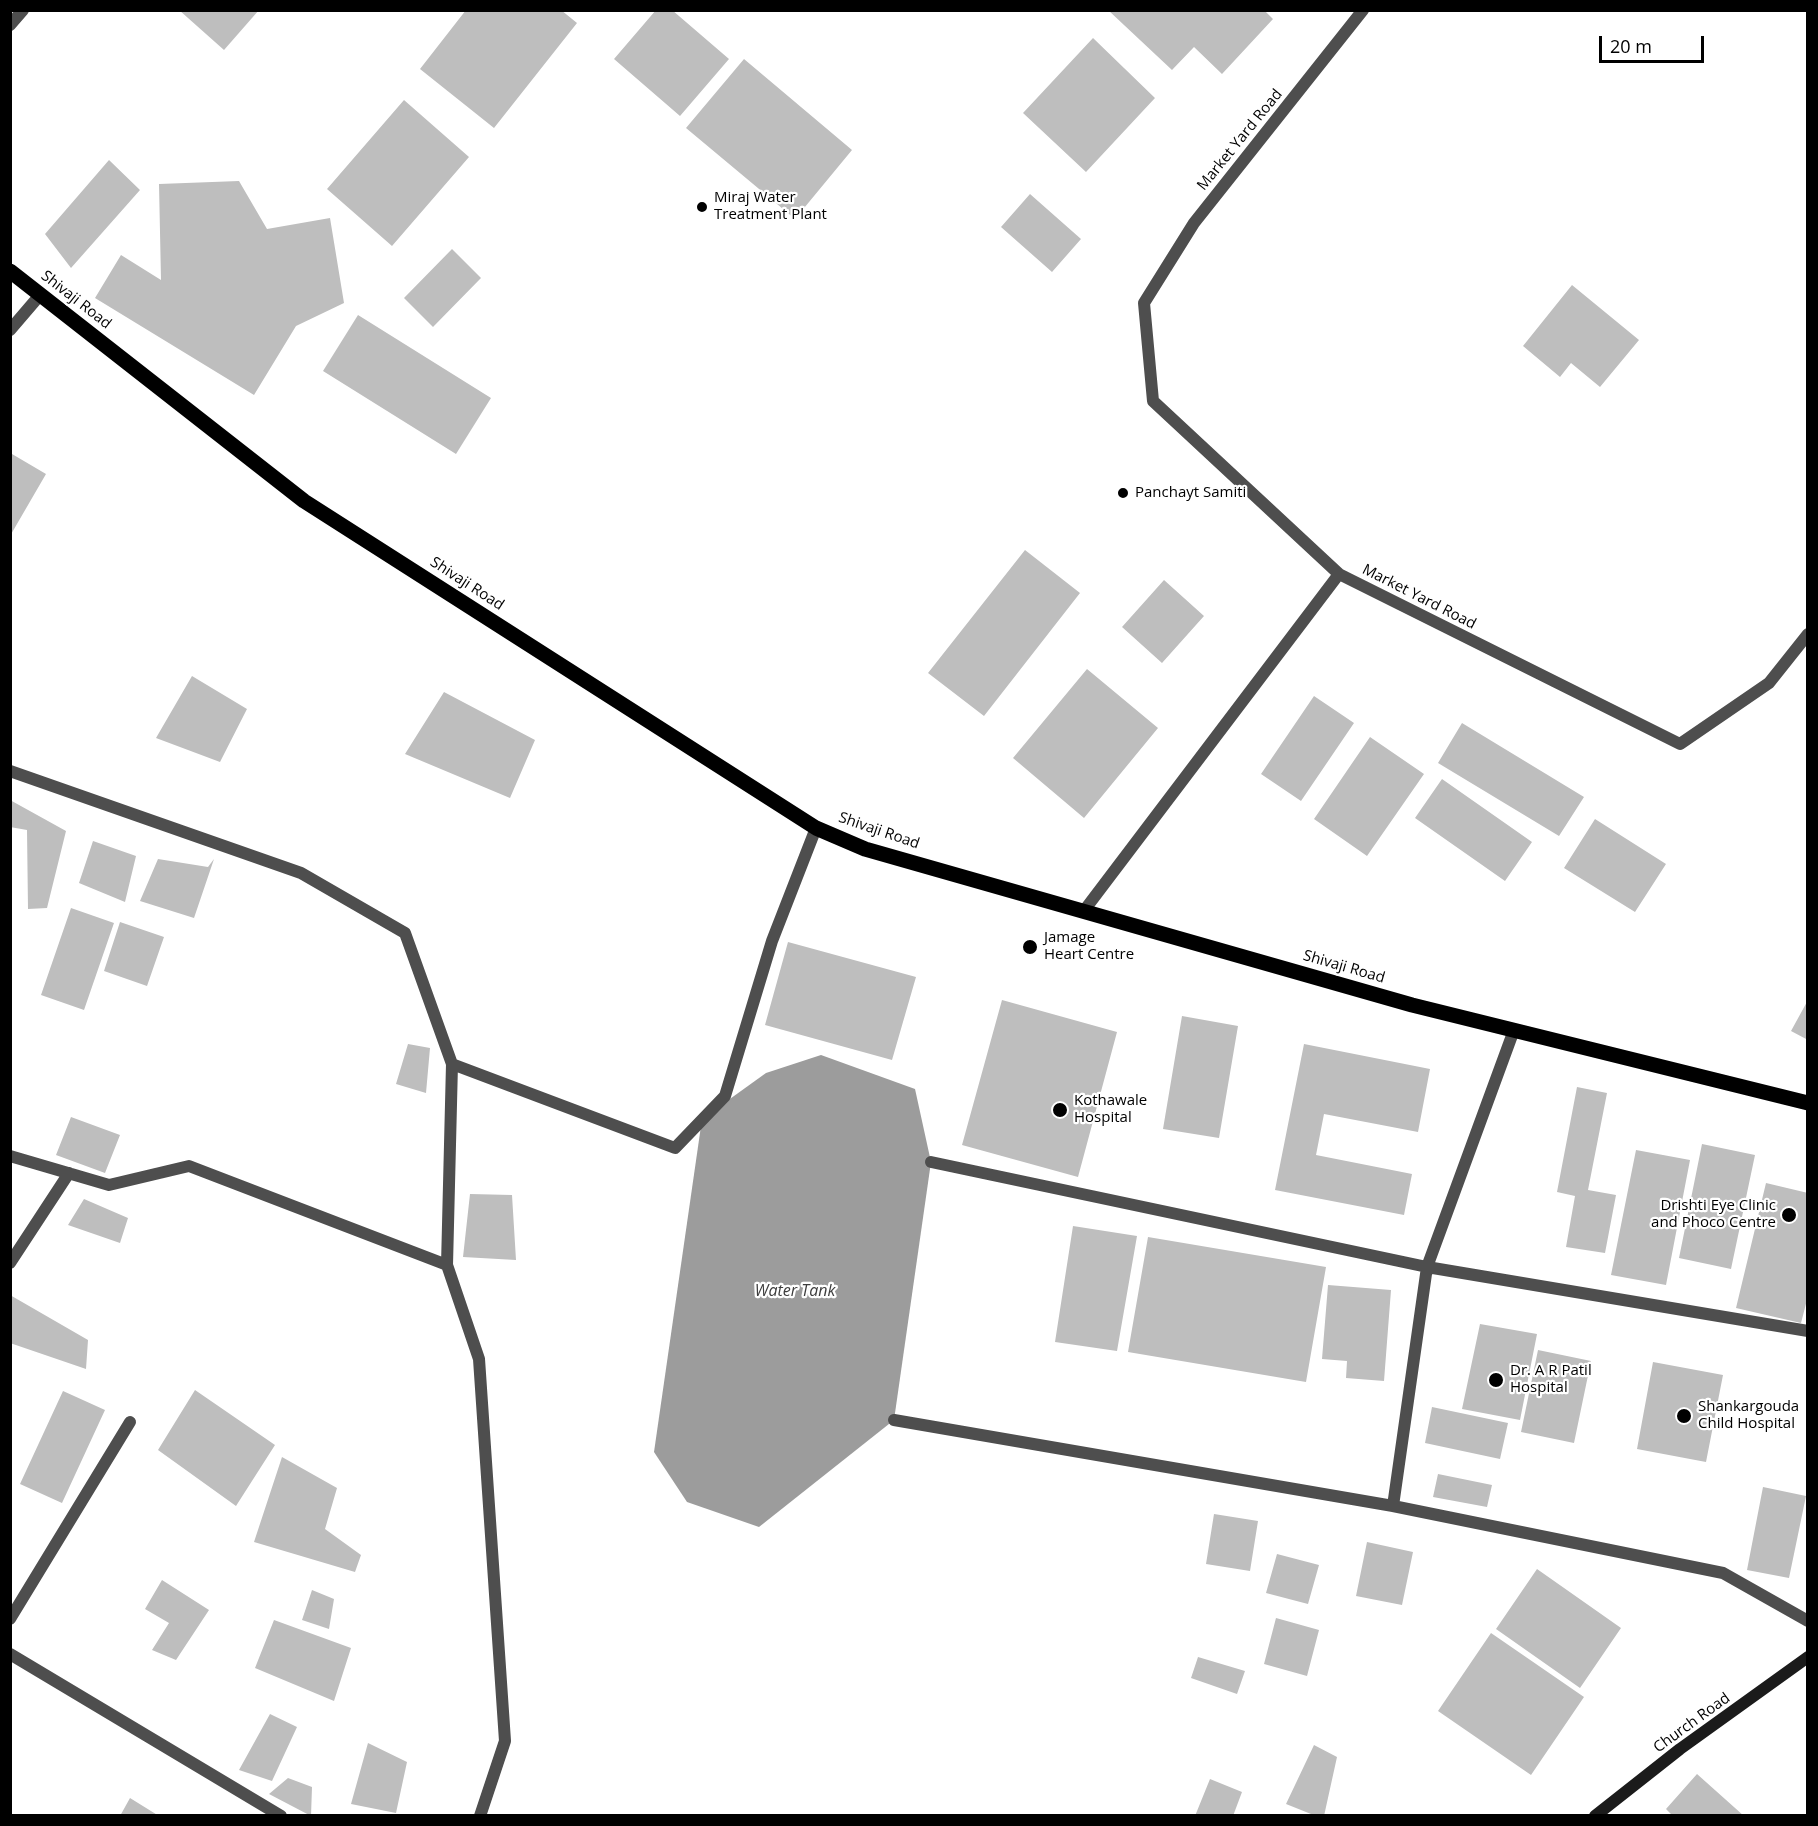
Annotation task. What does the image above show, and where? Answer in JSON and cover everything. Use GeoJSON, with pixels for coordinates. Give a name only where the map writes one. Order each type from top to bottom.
{"type":"FeatureCollection","features":[{"type":"Feature","properties":{"kind":"main road","name":"Shivaji Road"},"geometry":{"type":"LineString","coordinates":[[10,271],[304,501],[816,828],[865,849],[1412,1005],[1808,1103]]}},
{"type":"Feature","properties":{"kind":"main road","name":"Church Road"},"geometry":{"type":"LineString","coordinates":[[1595,1815],[1680,1749],[1808,1657]]}},
{"type":"Feature","properties":{"kind":"street"},"geometry":{"type":"LineString","coordinates":[[10,25],[23,10]]}},
{"type":"Feature","properties":{"kind":"street","name":"Market Yard Road"},"geometry":{"type":"LineString","coordinates":[[1363,10],[1194,223],[1144,303],[1153,401],[1339,574],[1680,744],[1769,683],[1808,634]]}},
{"type":"Feature","properties":{"kind":"street"},"geometry":{"type":"LineString","coordinates":[[10,330],[40,295]]}},
{"type":"Feature","properties":{"kind":"street","name":"Market Yard Road"},"geometry":{"type":"LineString","coordinates":[[1083,912],[1339,574]]}},
{"type":"Feature","properties":{"kind":"street"},"geometry":{"type":"LineString","coordinates":[[10,771],[301,873],[405,933],[452,1064],[447,1265],[479,1359],[505,1741],[480,1815]]}},
{"type":"Feature","properties":{"kind":"street"},"geometry":{"type":"LineString","coordinates":[[452,1064],[675,1148],[725,1096],[772,941],[816,828]]}},
{"type":"Feature","properties":{"kind":"street"},"geometry":{"type":"LineString","coordinates":[[1393,1506],[1427,1267],[1514,1030]]}},
{"type":"Feature","properties":{"kind":"street"},"geometry":{"type":"LineString","coordinates":[[10,1156],[109,1185],[189,1166],[447,1265]]}},
{"type":"Feature","properties":{"kind":"street"},"geometry":{"type":"LineString","coordinates":[[931,1162],[1427,1267],[1808,1331]]}},
{"type":"Feature","properties":{"kind":"street"},"geometry":{"type":"LineString","coordinates":[[10,1263],[69,1173]]}},
{"type":"Feature","properties":{"kind":"street"},"geometry":{"type":"LineString","coordinates":[[894,1420],[1393,1506],[1723,1573],[1808,1621]]}},
{"type":"Feature","properties":{"kind":"street"},"geometry":{"type":"LineString","coordinates":[[10,1618],[130,1422]]}},
{"type":"Feature","properties":{"kind":"street"},"geometry":{"type":"LineString","coordinates":[[10,1654],[281,1815]]}},
{"type":"Feature","properties":{"kind":"water","name":"Water Tank"},"geometry":{"type":"Polygon","coordinates":[[[821,1055],[915,1089],[931,1162],[894,1420],[759,1527],[687,1502],[654,1452],[702,1119],[766,1073],[821,1055]]]}},
{"type":"Feature","properties":{"kind":"building"},"geometry":{"type":"Polygon","coordinates":[[[179,10],[259,10],[224,50],[179,10]]]}},
{"type":"Feature","properties":{"kind":"building"},"geometry":{"type":"Polygon","coordinates":[[[466,10],[561,10],[577,23],[494,128],[420,69],[466,10]]]}},
{"type":"Feature","properties":{"kind":"building"},"geometry":{"type":"Polygon","coordinates":[[[656,10],[672,10],[729,59],[680,116],[614,59],[656,10]]]}},
{"type":"Feature","properties":{"kind":"building"},"geometry":{"type":"Polygon","coordinates":[[[1108,10],[1264,10],[1273,19],[1222,74],[1194,47],[1172,70],[1108,10]]]}},
{"type":"Feature","properties":{"kind":"building"},"geometry":{"type":"Polygon","coordinates":[[[1093,38],[1155,98],[1086,172],[1023,113],[1093,38]]]}},
{"type":"Feature","properties":{"kind":"building"},"geometry":{"type":"Polygon","coordinates":[[[744,59],[852,150],[795,219],[686,128],[744,59]]]}},
{"type":"Feature","properties":{"kind":"building"},"geometry":{"type":"Polygon","coordinates":[[[404,100],[469,157],[392,246],[327,189],[404,100]]]}},
{"type":"Feature","properties":{"kind":"building"},"geometry":{"type":"Polygon","coordinates":[[[109,160],[140,190],[71,268],[45,234],[109,160]]]}},
{"type":"Feature","properties":{"kind":"building"},"geometry":{"type":"Polygon","coordinates":[[[239,181],[267,229],[330,218],[344,303],[296,326],[254,395],[95,298],[121,255],[161,280],[159,184],[239,181]]]}},
{"type":"Feature","properties":{"kind":"building"},"geometry":{"type":"Polygon","coordinates":[[[1030,194],[1081,239],[1052,272],[1001,227],[1030,194]]]}},
{"type":"Feature","properties":{"kind":"building"},"geometry":{"type":"Polygon","coordinates":[[[452,249],[481,278],[433,327],[404,298],[452,249]]]}},
{"type":"Feature","properties":{"kind":"building"},"geometry":{"type":"Polygon","coordinates":[[[1572,285],[1639,340],[1600,387],[1571,363],[1560,377],[1523,346],[1572,285]]]}},
{"type":"Feature","properties":{"kind":"building"},"geometry":{"type":"Polygon","coordinates":[[[358,315],[491,398],[456,454],[323,371],[358,315]]]}},
{"type":"Feature","properties":{"kind":"building"},"geometry":{"type":"Polygon","coordinates":[[[12,454],[46,474],[10,536],[10,457],[12,454]]]}},
{"type":"Feature","properties":{"kind":"building"},"geometry":{"type":"Polygon","coordinates":[[[1025,550],[1080,593],[984,716],[928,673],[1025,550]]]}},
{"type":"Feature","properties":{"kind":"building"},"geometry":{"type":"Polygon","coordinates":[[[1164,580],[1204,616],[1162,663],[1122,627],[1164,580]]]}},
{"type":"Feature","properties":{"kind":"building"},"geometry":{"type":"Polygon","coordinates":[[[1087,669],[1158,728],[1084,818],[1013,758],[1087,669]]]}},
{"type":"Feature","properties":{"kind":"building"},"geometry":{"type":"Polygon","coordinates":[[[192,676],[247,709],[220,762],[156,738],[192,676]]]}},
{"type":"Feature","properties":{"kind":"building"},"geometry":{"type":"Polygon","coordinates":[[[444,692],[535,740],[510,798],[405,754],[444,692]]]}},
{"type":"Feature","properties":{"kind":"building"},"geometry":{"type":"Polygon","coordinates":[[[1314,696],[1354,723],[1301,801],[1261,774],[1314,696]]]}},
{"type":"Feature","properties":{"kind":"building"},"geometry":{"type":"Polygon","coordinates":[[[1462,723],[1584,797],[1559,836],[1438,763],[1462,723]]]}},
{"type":"Feature","properties":{"kind":"building"},"geometry":{"type":"Polygon","coordinates":[[[1370,737],[1424,774],[1367,856],[1314,819],[1370,737]]]}},
{"type":"Feature","properties":{"kind":"building"},"geometry":{"type":"Polygon","coordinates":[[[1442,779],[1532,842],[1505,881],[1415,818],[1442,779]]]}},
{"type":"Feature","properties":{"kind":"building"},"geometry":{"type":"Polygon","coordinates":[[[10,800],[66,831],[47,908],[28,909],[27,830],[10,827],[10,800]]]}},
{"type":"Feature","properties":{"kind":"building"},"geometry":{"type":"Polygon","coordinates":[[[1595,819],[1666,864],[1635,912],[1564,868],[1595,819]]]}},
{"type":"Feature","properties":{"kind":"building"},"geometry":{"type":"Polygon","coordinates":[[[93,841],[136,856],[125,902],[79,883],[93,841]]]}},
{"type":"Feature","properties":{"kind":"building"},"geometry":{"type":"Polygon","coordinates":[[[158,859],[208,867],[214,859],[194,918],[140,901],[158,859]]]}},
{"type":"Feature","properties":{"kind":"building"},"geometry":{"type":"Polygon","coordinates":[[[71,908],[114,923],[84,1010],[41,995],[71,908]]]}},
{"type":"Feature","properties":{"kind":"building"},"geometry":{"type":"Polygon","coordinates":[[[120,922],[164,937],[147,986],[104,971],[120,922]]]}},
{"type":"Feature","properties":{"kind":"building"},"geometry":{"type":"Polygon","coordinates":[[[788,942],[916,977],[892,1060],[765,1025],[788,942]]]}},
{"type":"Feature","properties":{"kind":"building"},"geometry":{"type":"Polygon","coordinates":[[[1002,1000],[1117,1032],[1078,1177],[962,1145],[1002,1000]]]}},
{"type":"Feature","properties":{"kind":"building"},"geometry":{"type":"Polygon","coordinates":[[[1808,1000],[1808,1040],[1791,1031],[1808,1000]]]}},
{"type":"Feature","properties":{"kind":"building"},"geometry":{"type":"Polygon","coordinates":[[[1182,1016],[1238,1026],[1219,1138],[1163,1129],[1182,1016]]]}},
{"type":"Feature","properties":{"kind":"building"},"geometry":{"type":"Polygon","coordinates":[[[408,1044],[430,1048],[426,1093],[396,1084],[408,1044]]]}},
{"type":"Feature","properties":{"kind":"building"},"geometry":{"type":"Polygon","coordinates":[[[1304,1044],[1430,1069],[1418,1132],[1324,1114],[1316,1155],[1412,1174],[1404,1215],[1275,1190],[1304,1044]]]}},
{"type":"Feature","properties":{"kind":"building"},"geometry":{"type":"Polygon","coordinates":[[[1577,1087],[1607,1093],[1588,1190],[1616,1195],[1605,1253],[1566,1247],[1575,1196],[1557,1192],[1577,1087]]]}},
{"type":"Feature","properties":{"kind":"building"},"geometry":{"type":"Polygon","coordinates":[[[71,1117],[120,1135],[105,1173],[56,1155],[71,1117]]]}},
{"type":"Feature","properties":{"kind":"building"},"geometry":{"type":"Polygon","coordinates":[[[1702,1144],[1755,1155],[1731,1269],[1679,1258],[1702,1144]]]}},
{"type":"Feature","properties":{"kind":"building"},"geometry":{"type":"Polygon","coordinates":[[[1636,1150],[1690,1160],[1666,1285],[1611,1275],[1636,1150]]]}},
{"type":"Feature","properties":{"kind":"building"},"geometry":{"type":"Polygon","coordinates":[[[1766,1183],[1808,1193],[1808,1296],[1801,1323],[1736,1308],[1766,1183]]]}},
{"type":"Feature","properties":{"kind":"building"},"geometry":{"type":"Polygon","coordinates":[[[470,1194],[512,1195],[516,1260],[463,1257],[470,1194]]]}},
{"type":"Feature","properties":{"kind":"building"},"geometry":{"type":"Polygon","coordinates":[[[84,1199],[128,1218],[120,1243],[68,1225],[84,1199]]]}},
{"type":"Feature","properties":{"kind":"building"},"geometry":{"type":"Polygon","coordinates":[[[1073,1226],[1137,1236],[1117,1351],[1055,1342],[1073,1226]]]}},
{"type":"Feature","properties":{"kind":"building"},"geometry":{"type":"Polygon","coordinates":[[[1148,1237],[1326,1267],[1306,1382],[1128,1352],[1148,1237]]]}},
{"type":"Feature","properties":{"kind":"building"},"geometry":{"type":"Polygon","coordinates":[[[1328,1285],[1391,1290],[1384,1381],[1346,1378],[1347,1361],[1322,1359],[1328,1285]]]}},
{"type":"Feature","properties":{"kind":"building"},"geometry":{"type":"Polygon","coordinates":[[[10,1295],[88,1340],[86,1369],[10,1343],[10,1295]]]}},
{"type":"Feature","properties":{"kind":"building"},"geometry":{"type":"Polygon","coordinates":[[[1480,1324],[1537,1334],[1520,1420],[1462,1409],[1480,1324]]]}},
{"type":"Feature","properties":{"kind":"building"},"geometry":{"type":"Polygon","coordinates":[[[1538,1350],[1591,1361],[1574,1443],[1521,1432],[1538,1350]]]}},
{"type":"Feature","properties":{"kind":"building"},"geometry":{"type":"Polygon","coordinates":[[[1653,1362],[1723,1375],[1706,1462],[1637,1449],[1653,1362]]]}},
{"type":"Feature","properties":{"kind":"building"},"geometry":{"type":"Polygon","coordinates":[[[195,1390],[275,1445],[236,1506],[158,1450],[195,1390]]]}},
{"type":"Feature","properties":{"kind":"building"},"geometry":{"type":"Polygon","coordinates":[[[63,1391],[105,1410],[62,1503],[20,1484],[63,1391]]]}},
{"type":"Feature","properties":{"kind":"building"},"geometry":{"type":"Polygon","coordinates":[[[1432,1407],[1508,1423],[1500,1459],[1425,1443],[1432,1407]]]}},
{"type":"Feature","properties":{"kind":"building"},"geometry":{"type":"Polygon","coordinates":[[[282,1457],[337,1488],[325,1529],[361,1555],[355,1572],[254,1542],[282,1457]]]}},
{"type":"Feature","properties":{"kind":"building"},"geometry":{"type":"Polygon","coordinates":[[[1438,1474],[1492,1485],[1487,1507],[1433,1497],[1438,1474]]]}},
{"type":"Feature","properties":{"kind":"building"},"geometry":{"type":"Polygon","coordinates":[[[1763,1487],[1806,1496],[1789,1578],[1747,1570],[1763,1487]]]}},
{"type":"Feature","properties":{"kind":"building"},"geometry":{"type":"Polygon","coordinates":[[[1214,1514],[1258,1521],[1250,1571],[1206,1564],[1214,1514]]]}},
{"type":"Feature","properties":{"kind":"building"},"geometry":{"type":"Polygon","coordinates":[[[1367,1542],[1413,1552],[1402,1605],[1356,1596],[1367,1542]]]}},
{"type":"Feature","properties":{"kind":"building"},"geometry":{"type":"Polygon","coordinates":[[[1277,1554],[1319,1565],[1308,1604],[1266,1593],[1277,1554]]]}},
{"type":"Feature","properties":{"kind":"building"},"geometry":{"type":"Polygon","coordinates":[[[1537,1569],[1621,1628],[1580,1688],[1496,1629],[1537,1569]]]}},
{"type":"Feature","properties":{"kind":"building"},"geometry":{"type":"Polygon","coordinates":[[[162,1580],[209,1610],[176,1660],[152,1650],[169,1623],[145,1609],[162,1580]]]}},
{"type":"Feature","properties":{"kind":"building"},"geometry":{"type":"Polygon","coordinates":[[[312,1590],[334,1599],[329,1629],[302,1620],[312,1590]]]}},
{"type":"Feature","properties":{"kind":"building"},"geometry":{"type":"Polygon","coordinates":[[[1276,1618],[1319,1630],[1307,1676],[1264,1664],[1276,1618]]]}},
{"type":"Feature","properties":{"kind":"building"},"geometry":{"type":"Polygon","coordinates":[[[274,1620],[351,1648],[334,1701],[255,1668],[274,1620]]]}},
{"type":"Feature","properties":{"kind":"building"},"geometry":{"type":"Polygon","coordinates":[[[1491,1633],[1584,1697],[1531,1775],[1438,1711],[1491,1633]]]}},
{"type":"Feature","properties":{"kind":"building"},"geometry":{"type":"Polygon","coordinates":[[[1198,1657],[1245,1671],[1237,1694],[1191,1678],[1198,1657]]]}},
{"type":"Feature","properties":{"kind":"building"},"geometry":{"type":"Polygon","coordinates":[[[270,1714],[297,1727],[272,1781],[239,1770],[270,1714]]]}},
{"type":"Feature","properties":{"kind":"building"},"geometry":{"type":"Polygon","coordinates":[[[368,1743],[407,1762],[396,1813],[351,1804],[368,1743]]]}},
{"type":"Feature","properties":{"kind":"building"},"geometry":{"type":"Polygon","coordinates":[[[1314,1745],[1337,1757],[1324,1816],[1316,1816],[1286,1804],[1314,1745]]]}},
{"type":"Feature","properties":{"kind":"building"},"geometry":{"type":"Polygon","coordinates":[[[1697,1774],[1744,1816],[1673,1816],[1666,1809],[1697,1774]]]}},
{"type":"Feature","properties":{"kind":"building"},"geometry":{"type":"Polygon","coordinates":[[[288,1778],[312,1787],[311,1816],[269,1794],[288,1778]]]}},
{"type":"Feature","properties":{"kind":"building"},"geometry":{"type":"Polygon","coordinates":[[[1210,1779],[1242,1792],[1233,1816],[1195,1816],[1210,1779]]]}},
{"type":"Feature","properties":{"kind":"building"},"geometry":{"type":"Polygon","coordinates":[[[130,1798],[159,1816],[120,1816],[130,1798]]]}},
{"type":"Feature","properties":{"kind":"place","name":"Miraj Water Treatment Plant"},"geometry":{"type":"Point","coordinates":[702,207]}},
{"type":"Feature","properties":{"kind":"place","name":"Panchayt Samiti"},"geometry":{"type":"Point","coordinates":[1123,493]}},
{"type":"Feature","properties":{"kind":"place","name":"Jamage Heart Centre"},"geometry":{"type":"Point","coordinates":[1030,947]}},
{"type":"Feature","properties":{"kind":"place","name":"Kothawale Hospital"},"geometry":{"type":"Point","coordinates":[1060,1110]}},
{"type":"Feature","properties":{"kind":"place","name":"Drishti Eye Clinic and Phoco Centre"},"geometry":{"type":"Point","coordinates":[1789,1215]}},
{"type":"Feature","properties":{"kind":"place","name":"Dr. A R Patil Hospital"},"geometry":{"type":"Point","coordinates":[1496,1380]}},
{"type":"Feature","properties":{"kind":"place","name":"Shankargouda Child Hospital"},"geometry":{"type":"Point","coordinates":[1684,1416]}}]}
